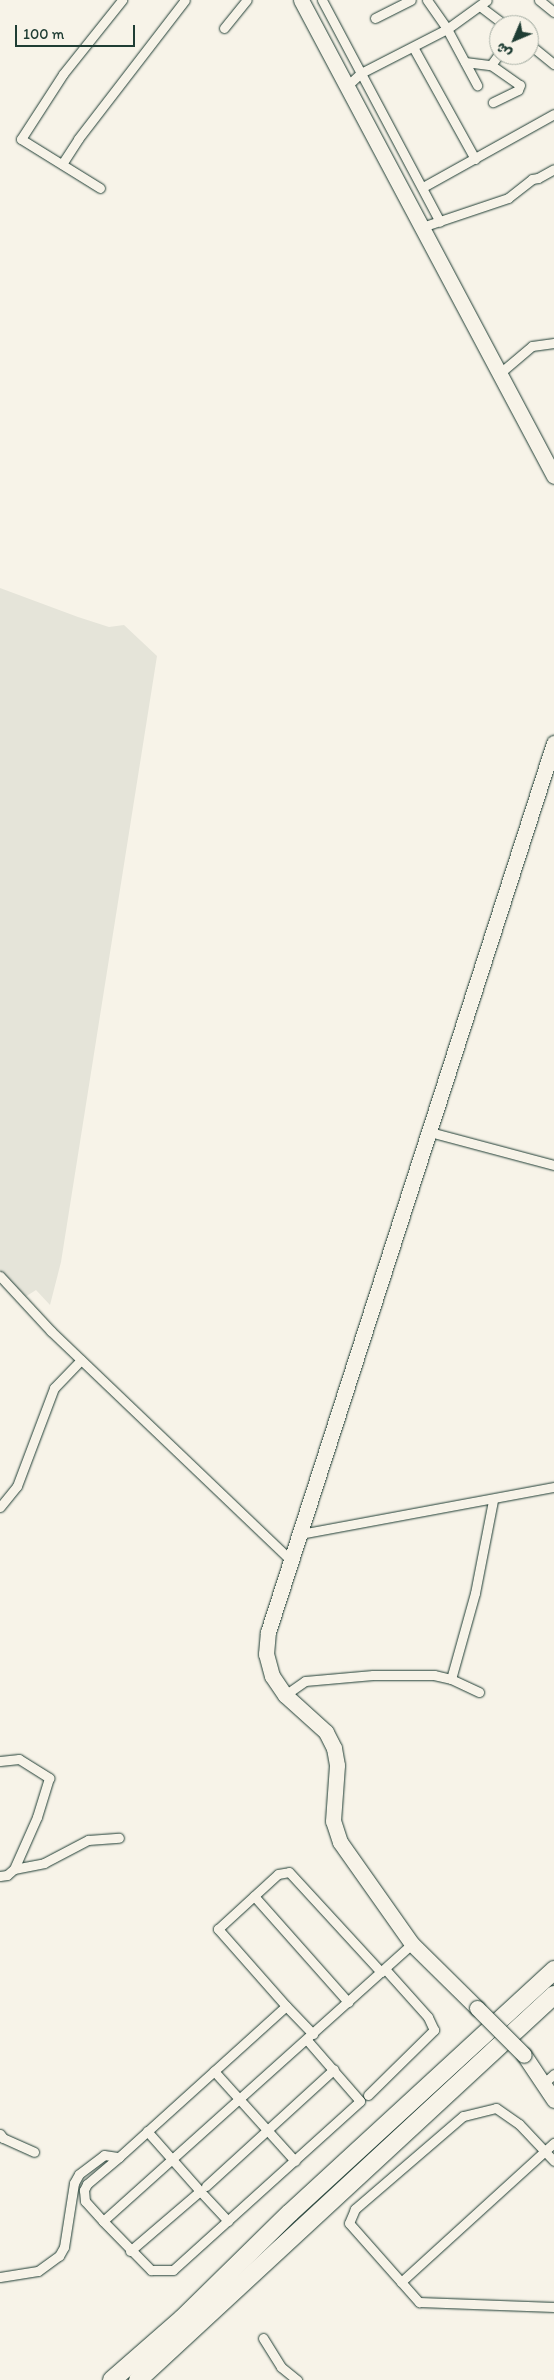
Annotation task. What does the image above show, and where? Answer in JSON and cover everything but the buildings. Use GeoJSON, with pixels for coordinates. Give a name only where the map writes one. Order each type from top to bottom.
{"type":"FeatureCollection","features":[{"type":"Feature","properties":{"kind":"highway"},"geometry":{"type":"LineString","coordinates":[[112,2380],[182,2319],[290,2213],[554,1970]]}},
{"type":"Feature","properties":{"kind":"highway"},"geometry":{"type":"LineString","coordinates":[[138,2380],[554,1995]]}},
{"type":"Feature","properties":{"kind":"main road"},"geometry":{"type":"LineString","coordinates":[[301,0],[554,476]]}},
{"type":"Feature","properties":{"kind":"main road"},"geometry":{"type":"LineString","coordinates":[[554,743],[268,1632],[266,1654],[272,1676],[284,1695],[312,1718],[330,1740],[337,1765],[334,1821],[340,1842],[412,1944],[549,2079],[554,2100]]}},
{"type":"Feature","properties":{"kind":"street"},"geometry":{"type":"LineString","coordinates":[[100,188],[21,139],[63,74],[122,0]]}},
{"type":"Feature","properties":{"kind":"street"},"geometry":{"type":"LineString","coordinates":[[62,164],[78,138],[185,0]]}},
{"type":"Feature","properties":{"kind":"street"},"geometry":{"type":"LineString","coordinates":[[224,28],[247,0]]}},
{"type":"Feature","properties":{"kind":"street"},"geometry":{"type":"LineString","coordinates":[[322,0],[440,222]]}},
{"type":"Feature","properties":{"kind":"street"},"geometry":{"type":"LineString","coordinates":[[376,18],[410,0]]}},
{"type":"Feature","properties":{"kind":"street"},"geometry":{"type":"LineString","coordinates":[[427,0],[447,29],[477,85]]}},
{"type":"Feature","properties":{"kind":"street"},"geometry":{"type":"LineString","coordinates":[[539,0],[554,12]]}},
{"type":"Feature","properties":{"kind":"street"},"geometry":{"type":"LineString","coordinates":[[346,86],[361,73],[447,29],[484,4],[495,15]]}},
{"type":"Feature","properties":{"kind":"street"},"geometry":{"type":"LineString","coordinates":[[413,47],[474,159]]}},
{"type":"Feature","properties":{"kind":"street"},"geometry":{"type":"LineString","coordinates":[[539,52],[554,64]]}},
{"type":"Feature","properties":{"kind":"street"},"geometry":{"type":"LineString","coordinates":[[465,62],[489,65]]}},
{"type":"Feature","properties":{"kind":"street"},"geometry":{"type":"LineString","coordinates":[[491,65],[520,87],[493,102]]}},
{"type":"Feature","properties":{"kind":"street"},"geometry":{"type":"LineString","coordinates":[[423,187],[554,114]]}},
{"type":"Feature","properties":{"kind":"street"},"geometry":{"type":"LineString","coordinates":[[422,227],[508,198],[532,179],[538,178],[554,169]]}},
{"type":"Feature","properties":{"kind":"street"},"geometry":{"type":"LineString","coordinates":[[500,373],[532,346],[554,342]]}},
{"type":"Feature","properties":{"kind":"street"},"geometry":{"type":"LineString","coordinates":[[430,1132],[554,1165]]}},
{"type":"Feature","properties":{"kind":"street"},"geometry":{"type":"LineString","coordinates":[[0,1276],[81,1360],[292,1561]]}},
{"type":"Feature","properties":{"kind":"street"},"geometry":{"type":"LineString","coordinates":[[0,1507],[17,1486],[54,1388],[81,1360]]}},
{"type":"Feature","properties":{"kind":"street"},"geometry":{"type":"LineString","coordinates":[[300,1534],[493,1500],[554,1487]]}},
{"type":"Feature","properties":{"kind":"street"},"geometry":{"type":"LineString","coordinates":[[451,1679],[476,1593],[493,1500]]}},
{"type":"Feature","properties":{"kind":"street"},"geometry":{"type":"LineString","coordinates":[[284,1695],[305,1681],[373,1675],[451,1679],[479,1692]]}},
{"type":"Feature","properties":{"kind":"street"},"geometry":{"type":"LineString","coordinates":[[0,1762],[19,1759],[49,1778],[37,1816],[14,1869],[7,1875],[0,1876]]}},
{"type":"Feature","properties":{"kind":"street"},"geometry":{"type":"LineString","coordinates":[[14,1869],[44,1863],[88,1840],[119,1838]]}},
{"type":"Feature","properties":{"kind":"street"},"geometry":{"type":"LineString","coordinates":[[286,2006],[119,2157],[86,2184],[84,2190],[85,2201],[103,2221],[151,2270],[163,2273],[173,2270],[360,2101],[286,2006],[218,1929],[278,1874],[289,1872],[428,2017],[434,2030],[368,2096]]}},
{"type":"Feature","properties":{"kind":"street"},"geometry":{"type":"LineString","coordinates":[[254,1896],[348,2002]]}},
{"type":"Feature","properties":{"kind":"street"},"geometry":{"type":"LineString","coordinates":[[103,2221],[412,1944]]}},
{"type":"Feature","properties":{"kind":"street"},"geometry":{"type":"LineString","coordinates":[[130,2250],[203,2188],[334,2069]]}},
{"type":"Feature","properties":{"kind":"street"},"geometry":{"type":"LineString","coordinates":[[214,2071],[295,2161]]}},
{"type":"Feature","properties":{"kind":"street"},"geometry":{"type":"LineString","coordinates":[[554,2161],[519,2124],[496,2108],[463,2116],[354,2209],[349,2223],[419,2302],[554,2307]]}},
{"type":"Feature","properties":{"kind":"street"},"geometry":{"type":"LineString","coordinates":[[147,2131],[173,2160],[203,2188],[228,2221]]}},
{"type":"Feature","properties":{"kind":"street"},"geometry":{"type":"LineString","coordinates":[[1,2138],[34,2152]]}},
{"type":"Feature","properties":{"kind":"street"},"geometry":{"type":"LineString","coordinates":[[401,2282],[554,2143]]}},
{"type":"Feature","properties":{"kind":"street"},"geometry":{"type":"LineString","coordinates":[[0,2277],[38,2271],[62,2254],[74,2183],[79,2174],[104,2155],[119,2157]]}},
{"type":"Feature","properties":{"kind":"street"},"geometry":{"type":"LineString","coordinates":[[263,2338],[281,2367],[297,2380]]}},
{"type":"Feature","properties":{"kind":"shaded area"},"geometry":{"type":"Polygon","coordinates":[[[0,588],[109,627],[124,625],[157,656],[61,1262],[50,1305],[36,1290],[25,1297],[0,1270],[0,588]]]}}]}
